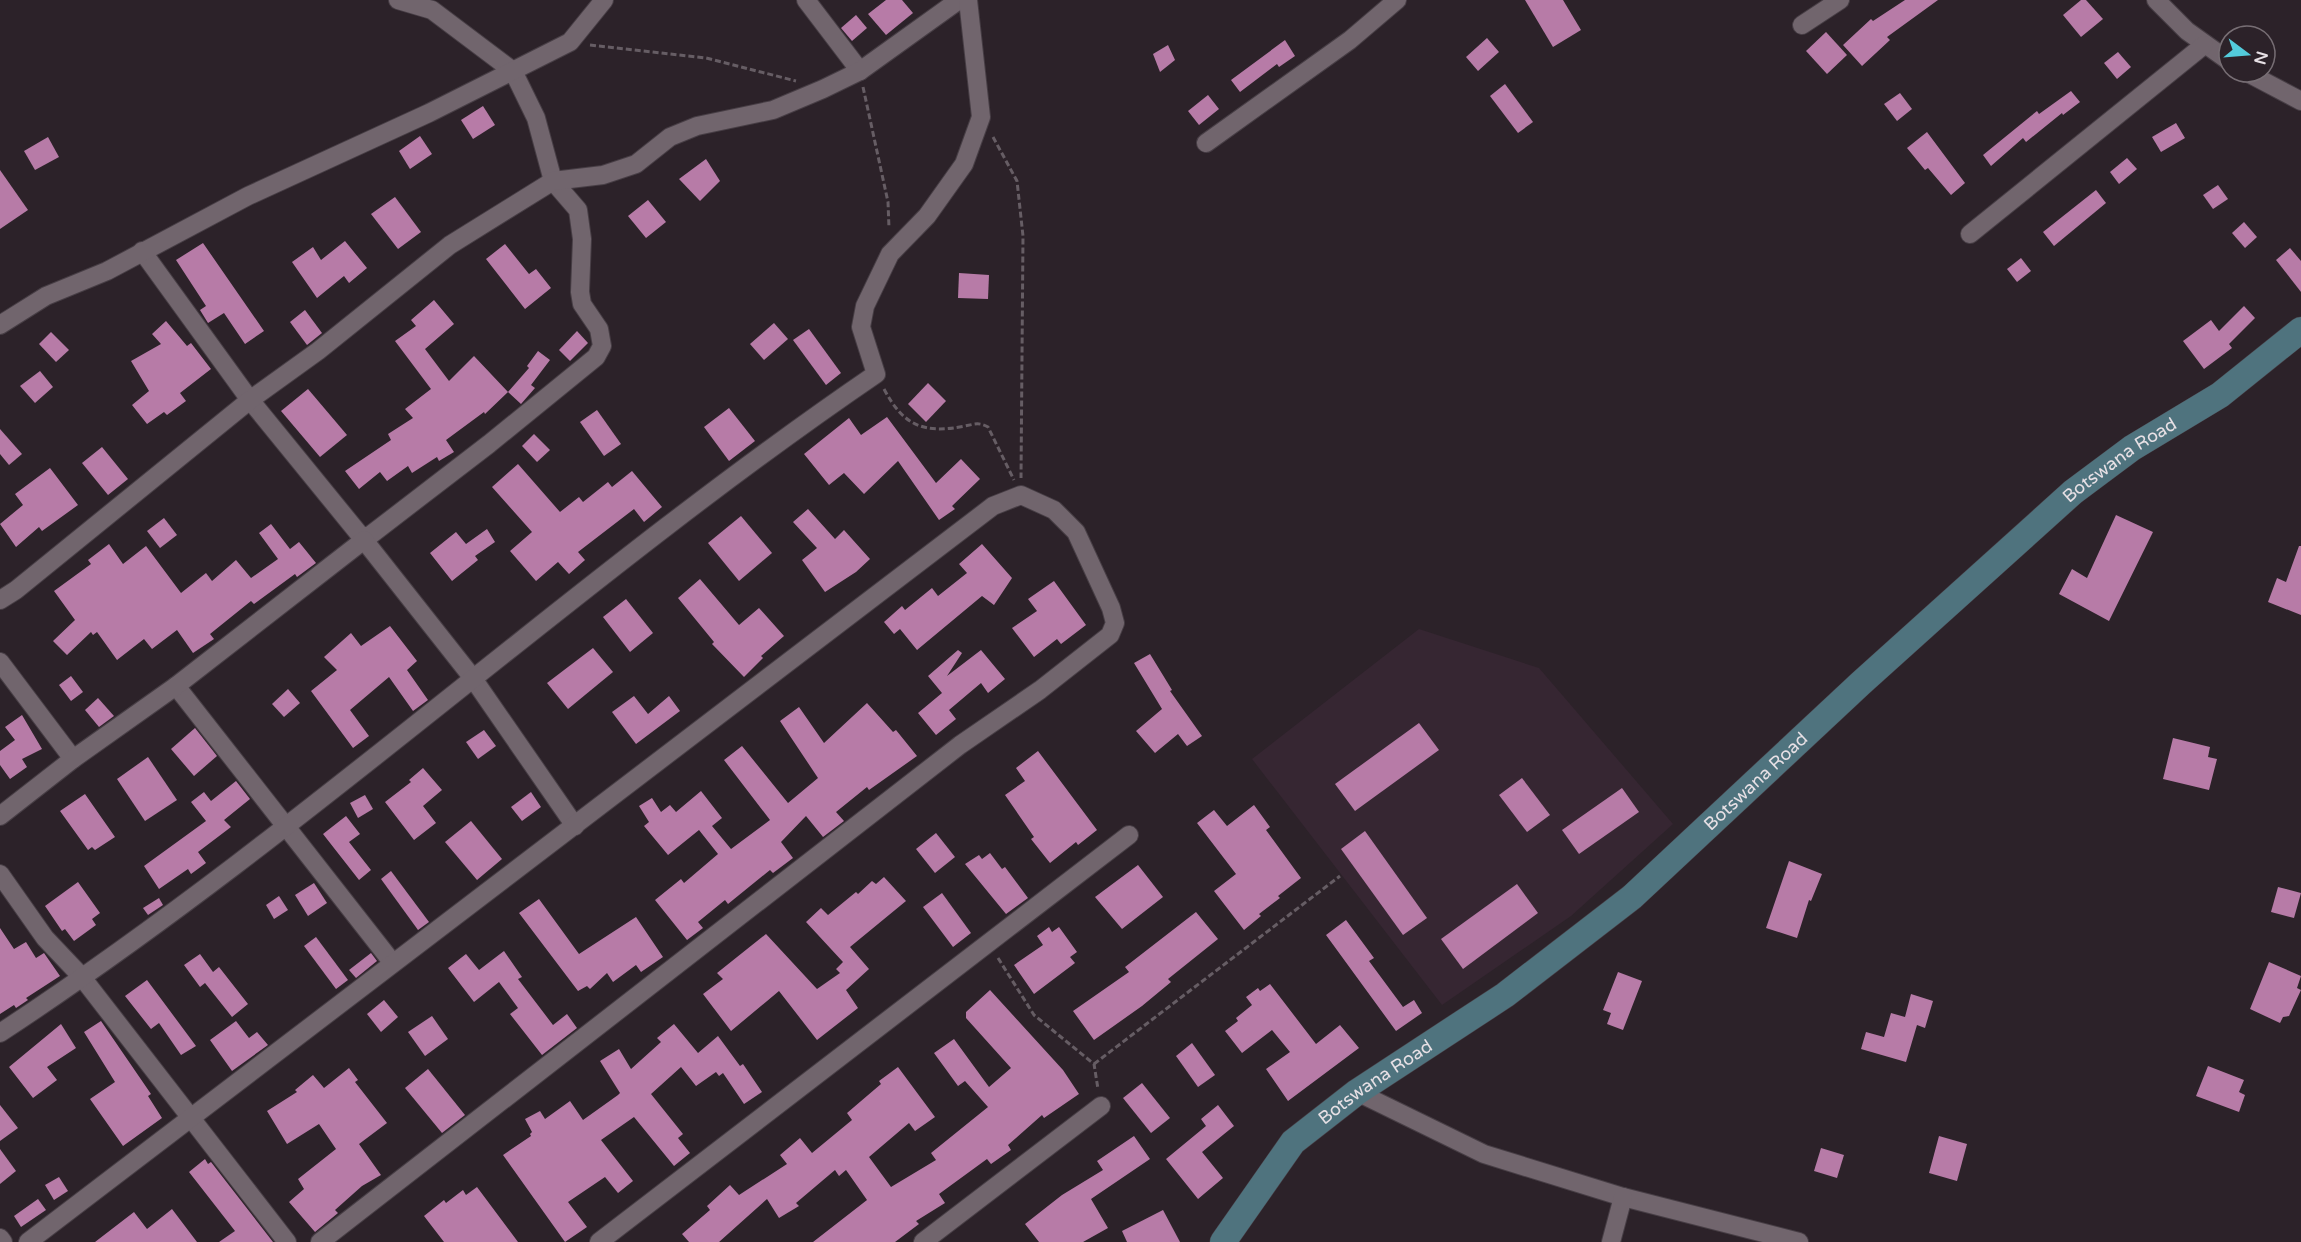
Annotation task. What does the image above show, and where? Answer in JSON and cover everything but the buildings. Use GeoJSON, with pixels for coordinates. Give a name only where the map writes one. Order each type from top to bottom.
{"type":"FeatureCollection","features":[{"type":"Feature","properties":{"kind":"street"},"geometry":{"type":"LineString","coordinates":[[0,816],[73,759],[176,686],[489,444],[596,357],[602,346],[599,329],[582,304],[582,239],[578,210],[553,181],[536,118],[513,71],[432,10],[398,0]]}},
{"type":"Feature","properties":{"kind":"street"},"geometry":{"type":"LineString","coordinates":[[0,325],[46,296],[107,271],[248,196],[429,113],[570,42],[604,0]]}},
{"type":"Feature","properties":{"kind":"street"},"geometry":{"type":"LineString","coordinates":[[806,0],[860,71]]}},
{"type":"Feature","properties":{"kind":"street"},"geometry":{"type":"LineString","coordinates":[[0,600],[16,590],[250,400],[318,351],[450,246],[553,181],[603,175],[636,164],[670,137],[697,126],[772,110],[823,89],[860,71],[959,0]]}},
{"type":"Feature","properties":{"kind":"street"},"geometry":{"type":"LineString","coordinates":[[0,1033],[285,828],[472,677],[716,489],[876,375],[861,327],[865,306],[890,254],[927,216],[964,164],[981,117],[968,0]]}},
{"type":"Feature","properties":{"kind":"street"},"geometry":{"type":"LineString","coordinates":[[1206,143],[1350,40],[1397,0]]}},
{"type":"Feature","properties":{"kind":"street"},"geometry":{"type":"LineString","coordinates":[[1802,25],[1840,0]]}},
{"type":"Feature","properties":{"kind":"street"},"geometry":{"type":"LineString","coordinates":[[2156,0],[2204,45],[2217,53]]}},
{"type":"Feature","properties":{"kind":"street"},"geometry":{"type":"LineString","coordinates":[[1970,234],[2204,45]]}},
{"type":"Feature","properties":{"kind":"street"},"geometry":{"type":"LineString","coordinates":[[2269,84],[2301,101]]}},
{"type":"Feature","properties":{"kind":"street"},"geometry":{"type":"LineString","coordinates":[[142,251],[250,400],[472,677],[575,826]]}},
{"type":"Feature","properties":{"kind":"street","name":"Botswana Road"},"geometry":{"type":"LineString","coordinates":[[1223,1242],[1293,1142],[1357,1092],[1505,995],[1632,897],[1862,683],[2073,492],[2132,448],[2220,394],[2301,330]]}},
{"type":"Feature","properties":{"kind":"street"},"geometry":{"type":"LineString","coordinates":[[28,1242],[392,962],[575,826],[993,506],[1021,495],[1054,510],[1076,532],[1111,608],[1115,623],[1110,635],[1040,690],[960,745],[320,1242]]}},
{"type":"Feature","properties":{"kind":"street"},"geometry":{"type":"LineString","coordinates":[[0,662],[73,759]]}},
{"type":"Feature","properties":{"kind":"street"},"geometry":{"type":"LineString","coordinates":[[176,686],[392,962]]}},
{"type":"Feature","properties":{"kind":"street"},"geometry":{"type":"LineString","coordinates":[[599,1242],[1129,835]]}},
{"type":"Feature","properties":{"kind":"street"},"geometry":{"type":"LineString","coordinates":[[0,874],[45,938],[81,976],[287,1242]]}},
{"type":"Feature","properties":{"kind":"street"},"geometry":{"type":"LineString","coordinates":[[1357,1092],[1484,1154],[1623,1197],[1799,1242]]}},
{"type":"Feature","properties":{"kind":"street"},"geometry":{"type":"LineString","coordinates":[[922,1242],[1101,1106]]}},
{"type":"Feature","properties":{"kind":"street"},"geometry":{"type":"LineString","coordinates":[[1611,1242],[1623,1197]]}},
{"type":"Feature","properties":{"kind":"street"},"geometry":{"type":"LineString","coordinates":[[0,1239],[3,1242]]}},
{"type":"Feature","properties":{"kind":"path"},"geometry":{"type":"LineString","coordinates":[[570,42],[706,58],[823,89]]}},
{"type":"Feature","properties":{"kind":"path"},"geometry":{"type":"LineString","coordinates":[[860,71],[888,202],[890,254]]}},
{"type":"Feature","properties":{"kind":"path"},"geometry":{"type":"LineString","coordinates":[[981,117],[1017,181],[1023,236],[1021,495]]}},
{"type":"Feature","properties":{"kind":"path"},"geometry":{"type":"LineString","coordinates":[[876,375],[888,398],[911,424],[931,430],[980,423],[988,427],[1021,495]]}},
{"type":"Feature","properties":{"kind":"path"},"geometry":{"type":"LineString","coordinates":[[1094,1064],[1340,876]]}},
{"type":"Feature","properties":{"kind":"path"},"geometry":{"type":"LineString","coordinates":[[989,944],[1034,1015],[1094,1064],[1101,1106]]}},
{"type":"Feature","properties":{"kind":"shaded area"},"geometry":{"type":"Polygon","coordinates":[[[1419,629],[1539,668],[1673,824],[1571,916],[1442,1005],[1252,759],[1419,629]]]}}]}
